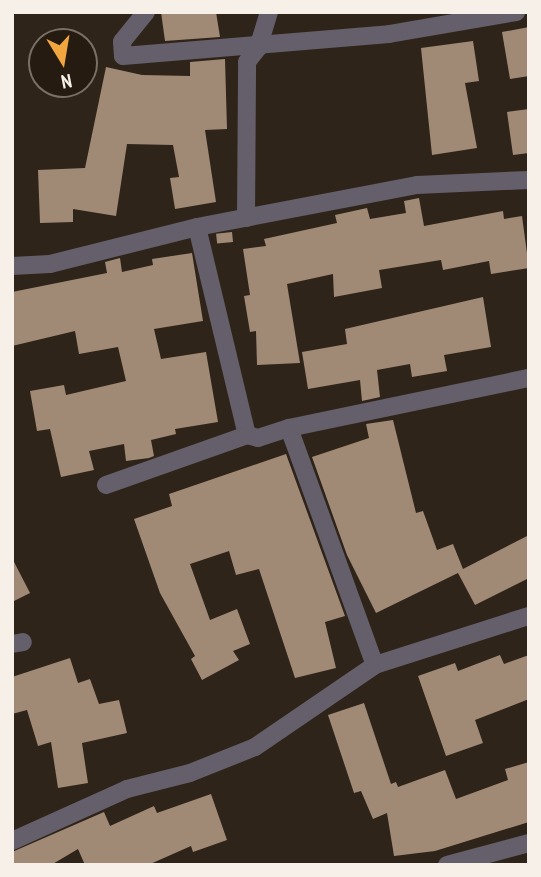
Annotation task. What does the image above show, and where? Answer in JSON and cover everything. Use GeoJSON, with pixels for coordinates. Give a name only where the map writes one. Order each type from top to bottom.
{"type":"FeatureCollection","features":[{"type":"Feature","properties":{"kind":"street"},"geometry":{"type":"LineString","coordinates":[[146,12],[122,42],[123,56],[258,48],[389,34],[516,12]]}},
{"type":"Feature","properties":{"kind":"street"},"geometry":{"type":"LineString","coordinates":[[246,218],[247,62],[258,48],[269,12]]}},
{"type":"Feature","properties":{"kind":"street"},"geometry":{"type":"LineString","coordinates":[[12,266],[50,264],[197,227],[418,185],[529,180]]}},
{"type":"Feature","properties":{"kind":"street"},"geometry":{"type":"LineString","coordinates":[[197,227],[247,435]]}},
{"type":"Feature","properties":{"kind":"street"},"geometry":{"type":"LineString","coordinates":[[106,485],[247,435],[258,438],[289,428],[529,378]]}},
{"type":"Feature","properties":{"kind":"street"},"geometry":{"type":"LineString","coordinates":[[289,428],[376,665]]}},
{"type":"Feature","properties":{"kind":"street"},"geometry":{"type":"LineString","coordinates":[[12,841],[127,789],[190,774],[255,747],[376,665],[529,616]]}},
{"type":"Feature","properties":{"kind":"street"},"geometry":{"type":"LineString","coordinates":[[447,865],[529,843]]}},
{"type":"Feature","properties":{"kind":"building"},"geometry":{"type":"Polygon","coordinates":[[[161,12],[216,12],[220,37],[165,41],[161,12]]]}},
{"type":"Feature","properties":{"kind":"building"},"geometry":{"type":"Polygon","coordinates":[[[529,27],[529,76],[510,79],[502,32],[529,27]]]}},
{"type":"Feature","properties":{"kind":"building"},"geometry":{"type":"Polygon","coordinates":[[[473,41],[479,81],[465,83],[477,148],[432,155],[421,48],[473,41]]]}},
{"type":"Feature","properties":{"kind":"building"},"geometry":{"type":"Polygon","coordinates":[[[225,59],[227,129],[205,130],[216,202],[175,209],[170,178],[179,177],[173,145],[127,144],[116,216],[73,209],[73,222],[40,223],[38,170],[85,168],[106,67],[142,75],[190,76],[190,62],[225,59]]]}},
{"type":"Feature","properties":{"kind":"building"},"geometry":{"type":"Polygon","coordinates":[[[529,109],[529,153],[513,155],[507,112],[529,109]]]}},
{"type":"Feature","properties":{"kind":"building"},"geometry":{"type":"Polygon","coordinates":[[[419,198],[424,226],[503,211],[504,219],[522,216],[529,268],[491,274],[489,261],[443,270],[441,260],[379,270],[382,288],[334,297],[333,274],[287,284],[300,363],[257,365],[256,331],[250,332],[244,296],[250,295],[243,249],[266,246],[264,239],[337,223],[335,215],[367,208],[370,219],[406,213],[404,201],[419,198]]]}},
{"type":"Feature","properties":{"kind":"building"},"geometry":{"type":"Polygon","coordinates":[[[232,232],[233,242],[217,244],[216,234],[232,232]]]}},
{"type":"Feature","properties":{"kind":"building"},"geometry":{"type":"Polygon","coordinates":[[[192,253],[203,321],[154,329],[161,359],[206,352],[218,422],[175,429],[176,434],[151,440],[154,456],[149,458],[126,461],[124,444],[89,451],[94,470],[61,477],[50,429],[37,431],[30,391],[64,385],[66,395],[126,381],[118,347],[79,354],[75,331],[12,346],[12,292],[107,273],[105,262],[120,258],[122,272],[153,265],[152,259],[192,253]]]}},
{"type":"Feature","properties":{"kind":"building"},"geometry":{"type":"Polygon","coordinates":[[[483,297],[491,347],[444,355],[447,371],[412,377],[410,364],[377,370],[380,397],[362,401],[360,380],[308,389],[302,352],[347,344],[345,329],[483,297]]]}},
{"type":"Feature","properties":{"kind":"building"},"geometry":{"type":"Polygon","coordinates":[[[393,420],[416,513],[423,511],[437,550],[453,544],[463,569],[529,535],[529,578],[475,605],[458,573],[376,613],[347,555],[312,457],[369,438],[366,424],[393,420]]]}},
{"type":"Feature","properties":{"kind":"building"},"geometry":{"type":"Polygon","coordinates":[[[286,454],[345,616],[325,622],[336,668],[295,678],[259,569],[236,575],[229,551],[190,564],[210,620],[237,609],[250,644],[233,651],[239,660],[202,680],[191,659],[195,656],[160,593],[134,519],[172,506],[169,494],[286,454]]]}},
{"type":"Feature","properties":{"kind":"building"},"geometry":{"type":"Polygon","coordinates":[[[12,558],[30,593],[12,602],[12,558]]]}},
{"type":"Feature","properties":{"kind":"building"},"geometry":{"type":"Polygon","coordinates":[[[500,655],[504,664],[529,655],[529,699],[475,720],[483,743],[446,756],[418,676],[455,663],[458,671],[500,655]]]}},
{"type":"Feature","properties":{"kind":"building"},"geometry":{"type":"Polygon","coordinates":[[[70,658],[78,683],[90,679],[99,704],[119,700],[127,733],[82,743],[88,783],[58,788],[51,742],[38,746],[27,710],[12,714],[12,677],[70,658]]]}},
{"type":"Feature","properties":{"kind":"building"},"geometry":{"type":"Polygon","coordinates":[[[364,703],[391,784],[396,782],[398,787],[445,770],[456,799],[508,780],[505,769],[529,762],[529,822],[435,851],[394,856],[387,813],[373,819],[361,791],[354,793],[328,715],[364,703]]]}},
{"type":"Feature","properties":{"kind":"building"},"geometry":{"type":"Polygon","coordinates":[[[211,794],[227,840],[193,852],[191,846],[148,865],[85,865],[78,849],[51,865],[12,865],[12,852],[104,812],[110,826],[154,806],[157,813],[211,794]]]}}]}
